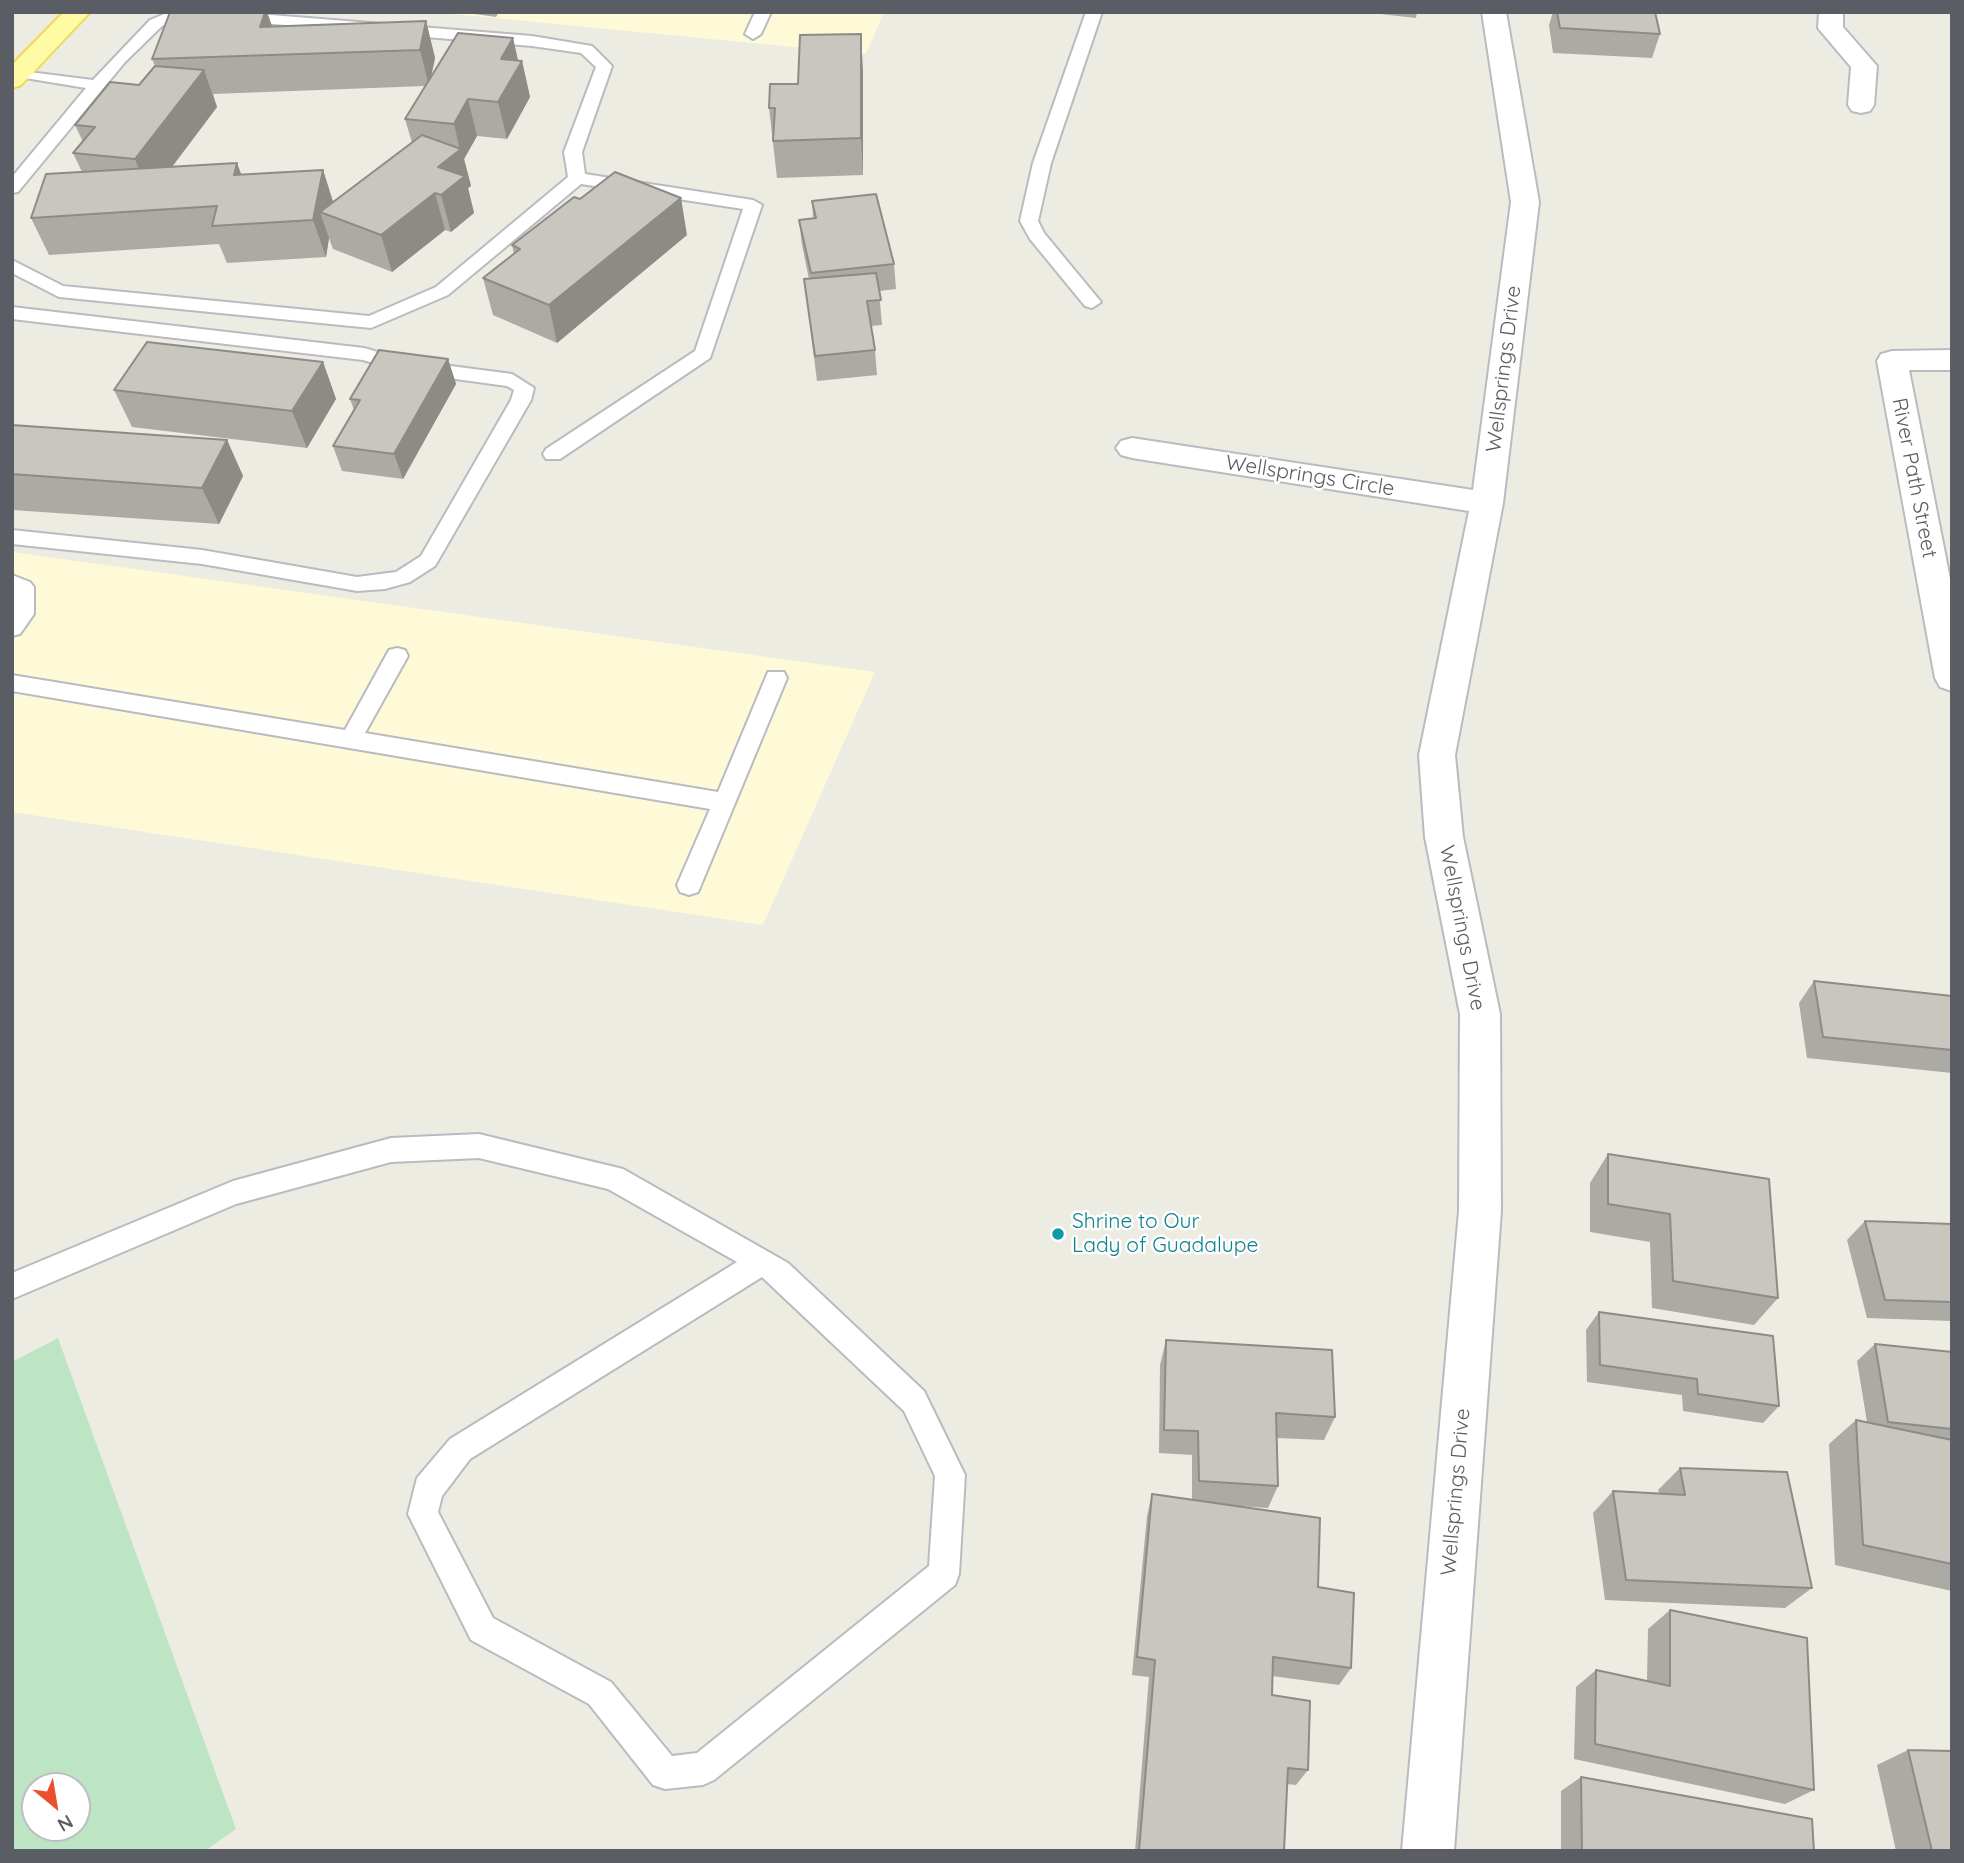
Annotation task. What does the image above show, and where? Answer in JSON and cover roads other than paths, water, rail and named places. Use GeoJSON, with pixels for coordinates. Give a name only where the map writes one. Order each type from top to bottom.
{"type":"FeatureCollection","features":[{"type":"Feature","properties":{"kind":"main road"},"geometry":{"type":"LineString","coordinates":[[15,77],[78,12]]}},
{"type":"Feature","properties":{"kind":"street","name":"Wellsprings Drive"},"geometry":{"type":"LineString","coordinates":[[1428,1851],[1480,1210],[1480,1014],[1444,836],[1437,755],[1487,503],[1525,202],[1494,12]]}},
{"type":"Feature","properties":{"kind":"street"},"geometry":{"type":"LineString","coordinates":[[1832,12],[1830,28],[1864,65],[1861,105]]}},
{"type":"Feature","properties":{"kind":"street","name":"River Path Street"},"geometry":{"type":"LineString","coordinates":[[1952,360],[1892,361],[1952,678]]}},
{"type":"Feature","properties":{"kind":"street","name":"Wellsprings Circle"},"geometry":{"type":"LineString","coordinates":[[1132,448],[1487,503]]}},
{"type":"Feature","properties":{"kind":"lane"},"geometry":{"type":"LineString","coordinates":[[753,34],[763,12]]}},
{"type":"Feature","properties":{"kind":"lane"},"geometry":{"type":"LineString","coordinates":[[1092,302],[1036,235],[1030,221],[1042,163],[1094,12]]}},
{"type":"Feature","properties":{"kind":"lane"},"geometry":{"type":"LineString","coordinates":[[12,188],[97,85],[156,23],[176,15],[220,14],[532,41],[586,49],[604,66],[573,152],[577,178]]}},
{"type":"Feature","properties":{"kind":"lane"},"geometry":{"type":"LineString","coordinates":[[15,77],[97,85]]}},
{"type":"Feature","properties":{"kind":"lane"},"geometry":{"type":"LineString","coordinates":[[12,265],[59,291],[371,322],[442,291],[577,178],[753,205],[703,354],[553,454]]}},
{"type":"Feature","properties":{"kind":"lane"},"geometry":{"type":"LineString","coordinates":[[12,313],[364,354],[404,366],[512,380],[524,388],[521,400],[428,561],[403,577],[386,582],[357,584],[202,556],[12,537]]}},
{"type":"Feature","properties":{"kind":"lane"},"geometry":{"type":"LineString","coordinates":[[12,582],[23,587],[23,614],[12,628]]}},
{"type":"Feature","properties":{"kind":"lane"},"geometry":{"type":"LineString","coordinates":[[351,739],[397,656]]}},
{"type":"Feature","properties":{"kind":"lane"},"geometry":{"type":"LineString","coordinates":[[689,885],[776,678]]}},
{"type":"Feature","properties":{"kind":"lane"},"geometry":{"type":"LineString","coordinates":[[12,683],[725,802]]}},
{"type":"Feature","properties":{"kind":"lane"},"geometry":{"type":"LineString","coordinates":[[12,1286],[233,1193],[391,1150],[479,1146],[614,1178],[762,1262],[778,1272],[914,1401],[950,1475],[944,1574],[703,1769],[665,1773],[600,1693],[482,1629],[423,1514],[428,1489],[460,1449],[762,1262]]}},
{"type":"Feature","properties":{"kind":"place","name":"Shrine to Our Lady of Guadalupe"},"geometry":{"type":"Point","coordinates":[1058,1234]}}]}
